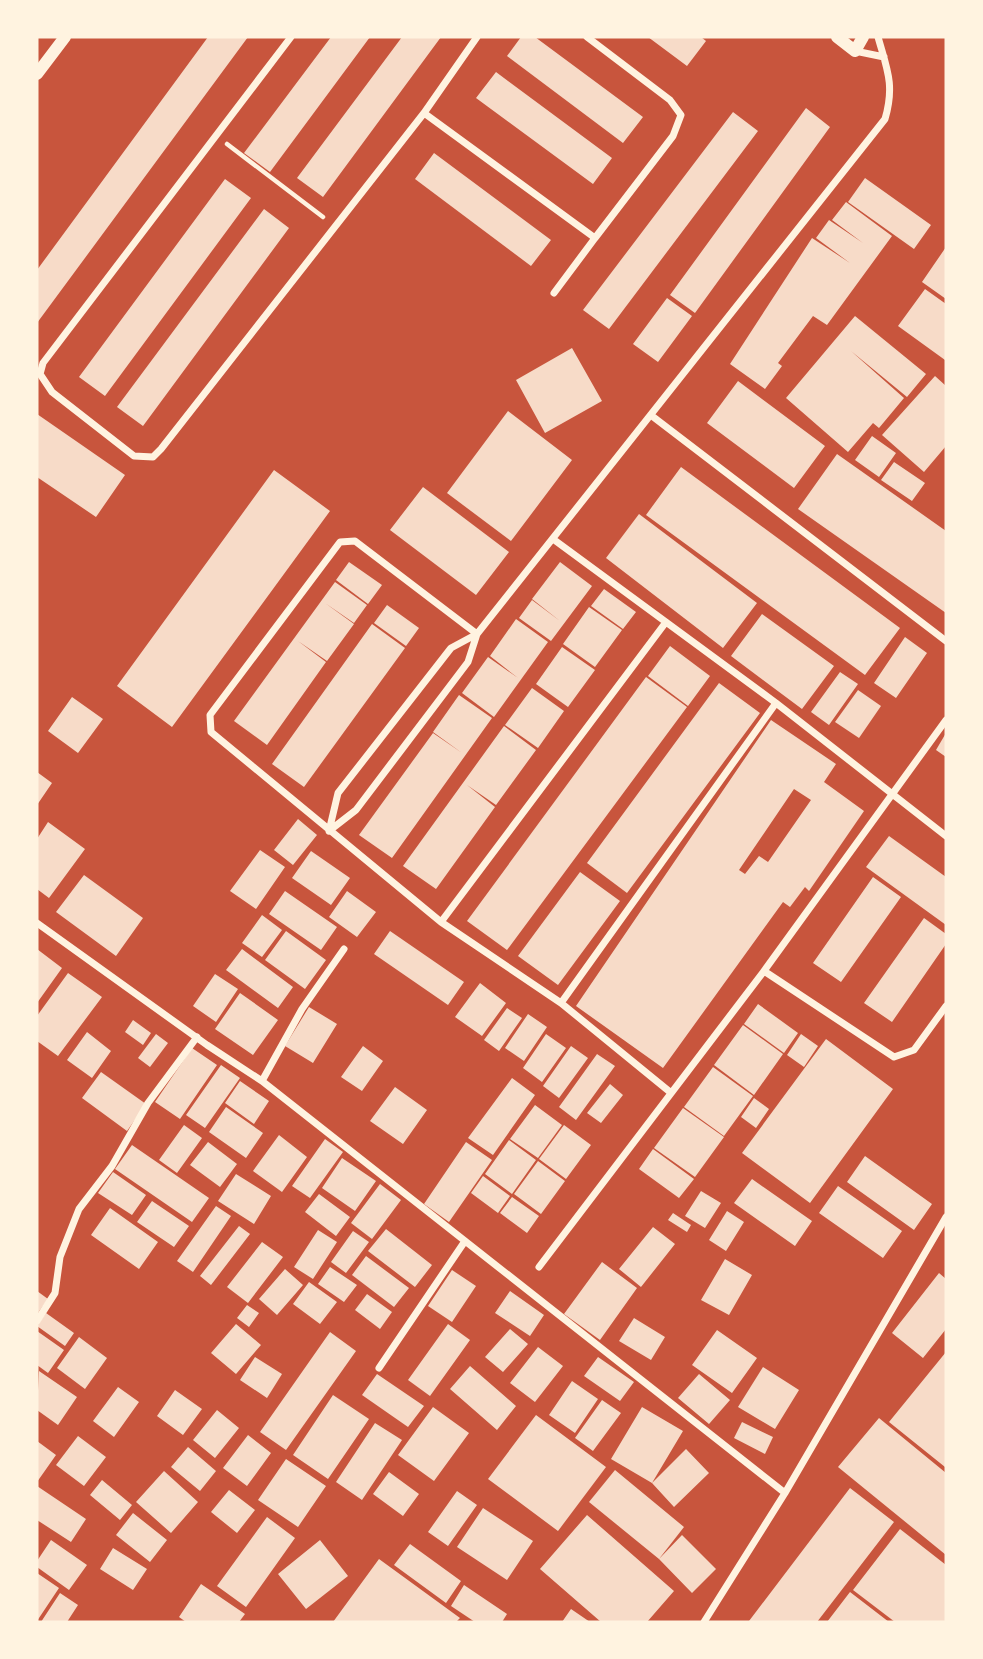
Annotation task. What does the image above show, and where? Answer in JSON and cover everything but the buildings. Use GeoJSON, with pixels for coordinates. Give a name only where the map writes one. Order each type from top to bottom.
{"type":"FeatureCollection","features":[{"type":"Feature","properties":{"kind":"street"},"geometry":{"type":"LineString","coordinates":[[37,74],[65,37]]}},
{"type":"Feature","properties":{"kind":"street"},"geometry":{"type":"LineString","coordinates":[[291,37],[43,363],[40,374],[42,382],[134,456],[153,457],[424,113],[477,37]]}},
{"type":"Feature","properties":{"kind":"street"},"geometry":{"type":"LineString","coordinates":[[554,293],[673,136],[681,115],[670,100],[587,37]]}},
{"type":"Feature","properties":{"kind":"street"},"geometry":{"type":"LineString","coordinates":[[837,37],[855,51],[884,57]]}},
{"type":"Feature","properties":{"kind":"street"},"geometry":{"type":"LineString","coordinates":[[855,51],[863,37]]}},
{"type":"Feature","properties":{"kind":"street"},"geometry":{"type":"LineString","coordinates":[[328,831],[356,810],[468,662],[477,634],[885,119],[891,92],[891,74],[878,37]]}},
{"type":"Feature","properties":{"kind":"street"},"geometry":{"type":"LineString","coordinates":[[424,113],[595,238]]}},
{"type":"Feature","properties":{"kind":"street"},"geometry":{"type":"LineString","coordinates":[[652,416],[946,641]]}},
{"type":"Feature","properties":{"kind":"street"},"geometry":{"type":"LineString","coordinates":[[553,539],[776,704],[946,836]]}},
{"type":"Feature","properties":{"kind":"street"},"geometry":{"type":"LineString","coordinates":[[477,634],[355,541],[340,542],[210,715],[211,732],[441,922],[561,1003],[670,1092]]}},
{"type":"Feature","properties":{"kind":"street"},"geometry":{"type":"LineString","coordinates":[[441,922],[666,622]]}},
{"type":"Feature","properties":{"kind":"street"},"geometry":{"type":"LineString","coordinates":[[328,831],[338,793],[451,648],[477,634]]}},
{"type":"Feature","properties":{"kind":"street"},"geometry":{"type":"LineString","coordinates":[[561,1003],[776,704]]}},
{"type":"Feature","properties":{"kind":"street"},"geometry":{"type":"LineString","coordinates":[[539,1267],[764,971],[946,720]]}},
{"type":"Feature","properties":{"kind":"street"},"geometry":{"type":"LineString","coordinates":[[37,923],[262,1081],[785,1493]]}},
{"type":"Feature","properties":{"kind":"street"},"geometry":{"type":"LineString","coordinates":[[262,1081],[302,1009],[344,949]]}},
{"type":"Feature","properties":{"kind":"street"},"geometry":{"type":"LineString","coordinates":[[764,971],[894,1057],[914,1050],[946,1006]]}},
{"type":"Feature","properties":{"kind":"street"},"geometry":{"type":"LineString","coordinates":[[37,1321],[55,1293],[60,1257],[79,1209],[112,1166],[148,1103],[197,1037]]}},
{"type":"Feature","properties":{"kind":"street"},"geometry":{"type":"LineString","coordinates":[[704,1622],[785,1493],[946,1217]]}},
{"type":"Feature","properties":{"kind":"street"},"geometry":{"type":"LineString","coordinates":[[379,1368],[465,1241]]}},
{"type":"Feature","properties":{"kind":"path"},"geometry":{"type":"LineString","coordinates":[[216,135],[335,226]]}}]}
